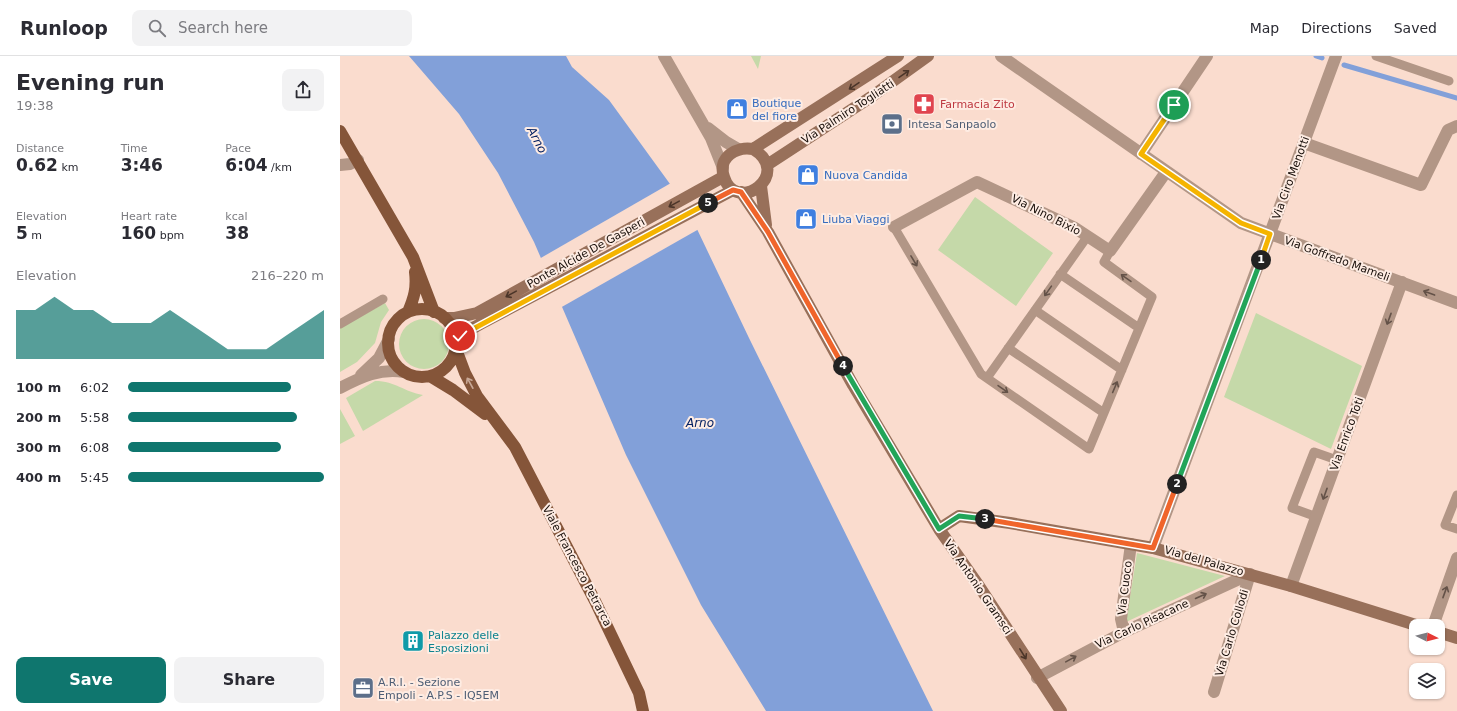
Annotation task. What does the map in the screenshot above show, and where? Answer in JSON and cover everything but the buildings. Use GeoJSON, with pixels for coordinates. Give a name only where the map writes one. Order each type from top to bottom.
{"type":"FeatureCollection","features":[{"type":"Feature","properties":{"kind":"main road","name":"Via Palmiro Togliatti"},"geometry":{"type":"LineString","coordinates":[[753,149],[898,56]]}},
{"type":"Feature","properties":{"kind":"main road","name":"Via Palmiro Togliatti"},"geometry":{"type":"LineString","coordinates":[[766,165],[871,97],[928,56]]}},
{"type":"Feature","properties":{"kind":"main road"},"geometry":{"type":"LineString","coordinates":[[340,131],[414,257],[439,315],[455,333],[456,346],[447,367],[430,376],[421,377],[404,372],[391,358],[389,339],[395,323],[408,312],[415,295],[417,284],[414,257]]}},
{"type":"Feature","properties":{"kind":"main road"},"geometry":{"type":"LineString","coordinates":[[738,149],[753,149],[759,153],[766,165],[767,173],[761,186],[748,192],[737,191],[723,172],[728,156],[738,149]]}},
{"type":"Feature","properties":{"kind":"main road","name":"Ponte Alcide De Gasperi"},"geometry":{"type":"LineString","coordinates":[[456,346],[464,333],[480,318],[708,185],[723,172]]}},
{"type":"Feature","properties":{"kind":"main road","name":"Via Antonio Gramsci"},"geometry":{"type":"LineString","coordinates":[[761,186],[764,218],[768,232]]}},
{"type":"Feature","properties":{"kind":"main road","name":"Ponte Alcide De Gasperi"},"geometry":{"type":"LineString","coordinates":[[439,315],[480,318],[717,198],[737,191]]}},
{"type":"Feature","properties":{"kind":"main road","name":"Via Antonio Gramsci"},"geometry":{"type":"LineString","coordinates":[[737,191],[768,232],[853,385],[939,529],[979,586],[1037,678],[1061,711]]}},
{"type":"Feature","properties":{"kind":"main road"},"geometry":{"type":"LineString","coordinates":[[408,312],[417,310],[439,315]]}},
{"type":"Feature","properties":{"kind":"main road","name":"Viale Francesco Petrarca"},"geometry":{"type":"LineString","coordinates":[[456,346],[465,373],[477,396],[515,447],[614,637],[639,693],[643,711]]}},
{"type":"Feature","properties":{"kind":"main road","name":"Viale Francesco Petrarca"},"geometry":{"type":"LineString","coordinates":[[430,376],[471,402],[500,427]]}},
{"type":"Feature","properties":{"kind":"main road","name":"Via del Palazzo"},"geometry":{"type":"LineString","coordinates":[[939,529],[959,516],[1010,523],[1153,548],[1292,586],[1409,623]]}},
{"type":"Feature","properties":{"kind":"main road"},"geometry":{"type":"LineString","coordinates":[[1445,634],[1457,638]]}},
{"type":"Feature","properties":{"kind":"street"},"geometry":{"type":"LineString","coordinates":[[664,56],[717,150],[723,172]]}},
{"type":"Feature","properties":{"kind":"street","name":"Via Goffredo Mameli"},"geometry":{"type":"LineString","coordinates":[[1001,56],[1241,223],[1457,303]]}},
{"type":"Feature","properties":{"kind":"street"},"geometry":{"type":"LineString","coordinates":[[1141,154],[1207,56]]}},
{"type":"Feature","properties":{"kind":"street","name":"Via Ciro Menotti"},"geometry":{"type":"LineString","coordinates":[[1153,548],[1336,56]]}},
{"type":"Feature","properties":{"kind":"street"},"geometry":{"type":"LineString","coordinates":[[703,123],[714,134],[738,149]]}},
{"type":"Feature","properties":{"kind":"street"},"geometry":{"type":"LineString","coordinates":[[1304,143],[1421,185],[1448,130],[1457,126]]}},
{"type":"Feature","properties":{"kind":"street"},"geometry":{"type":"LineString","coordinates":[[340,165],[350,164],[358,160]]}},
{"type":"Feature","properties":{"kind":"street"},"geometry":{"type":"LineString","coordinates":[[1110,251],[1166,172]]}},
{"type":"Feature","properties":{"kind":"street","name":"Via Nino Bixio"},"geometry":{"type":"LineString","coordinates":[[894,227],[978,182],[1075,228],[1110,251]]}},
{"type":"Feature","properties":{"kind":"street","name":"Via Enrico Toti"},"geometry":{"type":"LineString","coordinates":[[1292,586],[1402,282]]}},
{"type":"Feature","properties":{"kind":"street"},"geometry":{"type":"LineString","coordinates":[[340,388],[354,380],[379,358],[389,339]]}},
{"type":"Feature","properties":{"kind":"street"},"geometry":{"type":"LineString","coordinates":[[354,380],[382,371],[404,372]]}},
{"type":"Feature","properties":{"kind":"street","name":"Via Cuoco"},"geometry":{"type":"LineString","coordinates":[[1124,632],[1121,619],[1131,544]]}},
{"type":"Feature","properties":{"kind":"street"},"geometry":{"type":"LineString","coordinates":[[1435,619],[1457,558]]}},
{"type":"Feature","properties":{"kind":"street","name":"Via Carlo Pisacane"},"geometry":{"type":"LineString","coordinates":[[1037,678],[1124,632],[1250,574]]}},
{"type":"Feature","properties":{"kind":"street","name":"Via Carlo Collodi"},"geometry":{"type":"LineString","coordinates":[[1214,692],[1250,574]]}},
{"type":"Feature","properties":{"kind":"lane"},"geometry":{"type":"LineString","coordinates":[[1376,56],[1449,81]]}},
{"type":"Feature","properties":{"kind":"lane"},"geometry":{"type":"LineString","coordinates":[[894,227],[981,374],[1089,449],[1152,297],[1104,262],[1110,251]]}},
{"type":"Feature","properties":{"kind":"lane"},"geometry":{"type":"LineString","coordinates":[[987,378],[1060,274],[1088,237]]}},
{"type":"Feature","properties":{"kind":"lane"},"geometry":{"type":"LineString","coordinates":[[1060,274],[1139,328]]}},
{"type":"Feature","properties":{"kind":"lane"},"geometry":{"type":"LineString","coordinates":[[340,324],[383,299]]}},
{"type":"Feature","properties":{"kind":"lane"},"geometry":{"type":"LineString","coordinates":[[1035,310],[1122,370]]}},
{"type":"Feature","properties":{"kind":"lane"},"geometry":{"type":"LineString","coordinates":[[1008,348],[1104,413]]}},
{"type":"Feature","properties":{"kind":"lane"},"geometry":{"type":"LineString","coordinates":[[1316,517],[1292,508],[1314,452],[1337,460]]}},
{"type":"Feature","properties":{"kind":"lane"},"geometry":{"type":"LineString","coordinates":[[1457,495],[1445,525],[1457,529]]}},
{"type":"Feature","properties":{"kind":"green space"},"geometry":{"type":"Polygon","coordinates":[[[751,56],[761,56],[758,69],[751,56]]]}},
{"type":"Feature","properties":{"kind":"green space"},"geometry":{"type":"Polygon","coordinates":[[[975,197],[1053,253],[1016,306],[938,250],[975,197]]]}},
{"type":"Feature","properties":{"kind":"green space"},"geometry":{"type":"Polygon","coordinates":[[[385,303],[389,310],[381,322],[375,343],[357,362],[340,372],[340,328],[385,303]]]}},
{"type":"Feature","properties":{"kind":"green space"},"geometry":{"type":"Polygon","coordinates":[[[1256,313],[1362,366],[1331,449],[1224,397],[1256,313]]]}},
{"type":"Feature","properties":{"kind":"green space"},"geometry":{"type":"Polygon","coordinates":[[[424,319],[433,321],[444,330],[449,344],[447,353],[438,364],[424,369],[415,367],[404,358],[399,344],[401,335],[410,324],[424,319]]]}},
{"type":"Feature","properties":{"kind":"green space"},"geometry":{"type":"Polygon","coordinates":[[[375,381],[389,383],[410,392],[423,395],[363,431],[346,398],[375,381]]]}},
{"type":"Feature","properties":{"kind":"green space"},"geometry":{"type":"Polygon","coordinates":[[[340,409],[355,436],[340,444],[340,409]]]}},
{"type":"Feature","properties":{"kind":"green space"},"geometry":{"type":"Polygon","coordinates":[[[1137,553],[1225,576],[1126,622],[1137,553]]]}},
{"type":"Feature","properties":{"kind":"water","name":"Arno"},"geometry":{"type":"Polygon","coordinates":[[[409,56],[566,56],[572,67],[609,100],[686,206],[749,338],[933,711],[766,711],[701,605],[626,455],[534,242],[498,173],[459,114],[409,56]]]}},
{"type":"Feature","properties":{"kind":"pier"},"geometry":{"type":"Polygon","coordinates":[[[671,183],[688,205],[699,229],[560,308],[539,259],[671,183]]]}},
{"type":"Feature","properties":{"kind":"waterway"},"geometry":{"type":"LineString","coordinates":[[1316,56],[1322,58]]}},
{"type":"Feature","properties":{"kind":"waterway"},"geometry":{"type":"LineString","coordinates":[[1344,65],[1457,98]]}},
{"type":"Feature","properties":{"kind":"place","name":"Farmacia Zito"},"geometry":{"type":"Point","coordinates":[924,104]}},
{"type":"Feature","properties":{"kind":"place","name":"Boutique del fiore"},"geometry":{"type":"Point","coordinates":[737,109]}},
{"type":"Feature","properties":{"kind":"place","name":"Intesa Sanpaolo"},"geometry":{"type":"Point","coordinates":[892,124]}},
{"type":"Feature","properties":{"kind":"place","name":"Nuova Candida"},"geometry":{"type":"Point","coordinates":[808,175]}},
{"type":"Feature","properties":{"kind":"place","name":"Liuba Viaggi"},"geometry":{"type":"Point","coordinates":[806,219]}},
{"type":"Feature","properties":{"kind":"place","name":"Palazzo delle Esposizioni"},"geometry":{"type":"Point","coordinates":[413,641]}},
{"type":"Feature","properties":{"kind":"place","name":"A.R.I. - Sezione Empoli - A.P.S - IQ5EM"},"geometry":{"type":"Point","coordinates":[363,688]}},
{"type":"Feature","properties":{"kind":"route"},"geometry":{"type":"LineString","coordinates":[[460,336],[717,198],[733,190],[741,192],[768,232],[853,385],[939,529],[959,516],[1010,523],[1153,548],[1270,234],[1241,223],[1141,154],[1174,105]]}}]}
